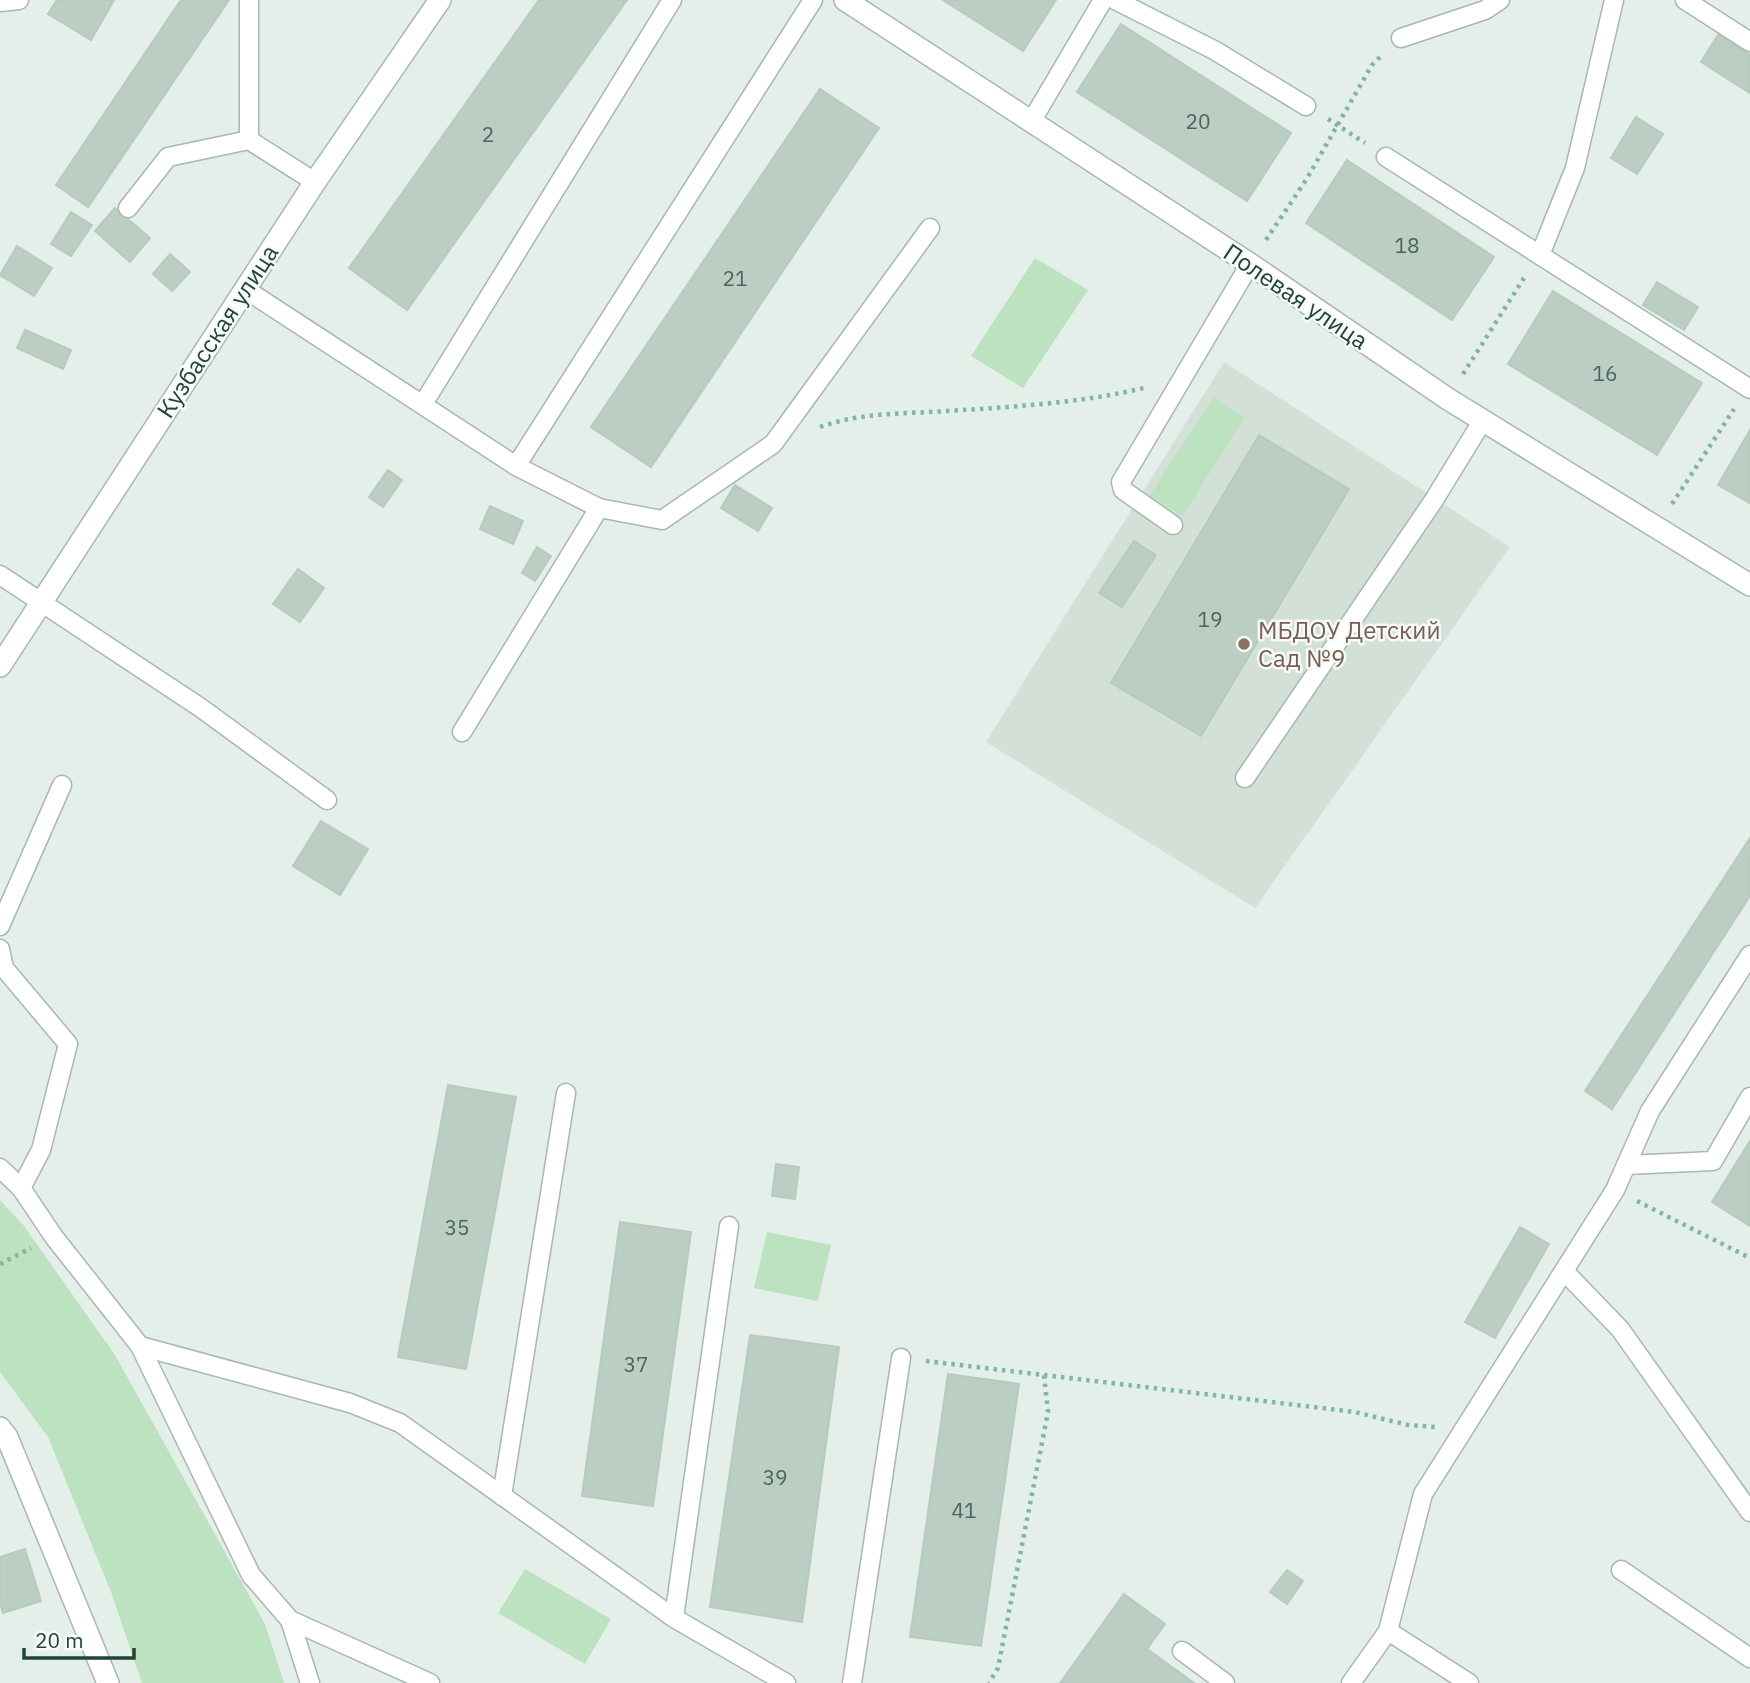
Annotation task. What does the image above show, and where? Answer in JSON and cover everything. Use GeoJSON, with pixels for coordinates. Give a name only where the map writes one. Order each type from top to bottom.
{"type":"FeatureCollection","features":[{"type":"Feature","properties":{"kind":"street","name":"Кузбасская улица"},"geometry":{"type":"LineString","coordinates":[[0,666],[315,182],[440,0]]}},
{"type":"Feature","properties":{"kind":"street","name":"Полевая улица"},"geometry":{"type":"LineString","coordinates":[[845,0],[1250,264],[1448,398],[1750,585]]}},
{"type":"Feature","properties":{"kind":"street"},"geometry":{"type":"LineString","coordinates":[[0,1428],[8,1437],[108,1683]]}},
{"type":"Feature","properties":{"kind":"lane"},"geometry":{"type":"LineString","coordinates":[[0,2],[19,0]]}},
{"type":"Feature","properties":{"kind":"lane"},"geometry":{"type":"LineString","coordinates":[[249,0],[249,140]]}},
{"type":"Feature","properties":{"kind":"lane"},"geometry":{"type":"LineString","coordinates":[[423,404],[672,0]]}},
{"type":"Feature","properties":{"kind":"lane"},"geometry":{"type":"LineString","coordinates":[[516,466],[813,0]]}},
{"type":"Feature","properties":{"kind":"lane"},"geometry":{"type":"LineString","coordinates":[[1031,122],[1103,0]]}},
{"type":"Feature","properties":{"kind":"lane"},"geometry":{"type":"LineString","coordinates":[[1115,0],[1214,50],[1306,106]]}},
{"type":"Feature","properties":{"kind":"lane"},"geometry":{"type":"LineString","coordinates":[[1401,38],[1485,9],[1500,0]]}},
{"type":"Feature","properties":{"kind":"lane"},"geometry":{"type":"LineString","coordinates":[[1540,255],[1575,168],[1614,0]]}},
{"type":"Feature","properties":{"kind":"lane"},"geometry":{"type":"LineString","coordinates":[[1685,0],[1750,42]]}},
{"type":"Feature","properties":{"kind":"lane"},"geometry":{"type":"LineString","coordinates":[[128,208],[168,157],[249,140],[315,182]]}},
{"type":"Feature","properties":{"kind":"lane"},"geometry":{"type":"LineString","coordinates":[[1386,157],[1748,388]]}},
{"type":"Feature","properties":{"kind":"lane"},"geometry":{"type":"LineString","coordinates":[[245,289],[516,466],[598,508],[662,520],[773,444],[930,228]]}},
{"type":"Feature","properties":{"kind":"lane"},"geometry":{"type":"LineString","coordinates":[[1173,525],[1122,490],[1121,482],[1250,264]]}},
{"type":"Feature","properties":{"kind":"lane"},"geometry":{"type":"LineString","coordinates":[[1245,778],[1434,500],[1483,420]]}},
{"type":"Feature","properties":{"kind":"lane"},"geometry":{"type":"LineString","coordinates":[[462,732],[598,508]]}},
{"type":"Feature","properties":{"kind":"lane"},"geometry":{"type":"LineString","coordinates":[[0,575],[201,709],[327,800]]}},
{"type":"Feature","properties":{"kind":"lane"},"geometry":{"type":"LineString","coordinates":[[0,926],[62,785]]}},
{"type":"Feature","properties":{"kind":"lane"},"geometry":{"type":"LineString","coordinates":[[0,949],[4,968],[68,1044],[41,1150],[21,1188]]}},
{"type":"Feature","properties":{"kind":"lane"},"geometry":{"type":"LineString","coordinates":[[1351,1683],[1388,1631],[1423,1494],[1615,1190],[1650,1111],[1750,955]]}},
{"type":"Feature","properties":{"kind":"lane"},"geometry":{"type":"LineString","coordinates":[[502,1496],[566,1093]]}},
{"type":"Feature","properties":{"kind":"lane"},"geometry":{"type":"LineString","coordinates":[[1626,1166],[1713,1161],[1750,1097]]}},
{"type":"Feature","properties":{"kind":"lane"},"geometry":{"type":"LineString","coordinates":[[0,1168],[21,1188],[54,1237],[140,1346],[251,1575],[290,1620],[310,1683]]}},
{"type":"Feature","properties":{"kind":"lane"},"geometry":{"type":"LineString","coordinates":[[674,1618],[729,1226]]}},
{"type":"Feature","properties":{"kind":"lane"},"geometry":{"type":"LineString","coordinates":[[1564,1272],[1620,1329],[1750,1512]]}},
{"type":"Feature","properties":{"kind":"lane"},"geometry":{"type":"LineString","coordinates":[[140,1346],[349,1403],[400,1423],[674,1618],[786,1683]]}},
{"type":"Feature","properties":{"kind":"lane"},"geometry":{"type":"LineString","coordinates":[[852,1683],[901,1358]]}},
{"type":"Feature","properties":{"kind":"lane"},"geometry":{"type":"LineString","coordinates":[[1620,1570],[1750,1658]]}},
{"type":"Feature","properties":{"kind":"lane"},"geometry":{"type":"LineString","coordinates":[[290,1620],[430,1683]]}},
{"type":"Feature","properties":{"kind":"lane"},"geometry":{"type":"LineString","coordinates":[[1388,1631],[1469,1683]]}},
{"type":"Feature","properties":{"kind":"lane"},"geometry":{"type":"LineString","coordinates":[[1182,1651],[1225,1683]]}},
{"type":"Feature","properties":{"kind":"path"},"geometry":{"type":"LineString","coordinates":[[1250,264],[1306,180],[1372,65],[1401,38]]}},
{"type":"Feature","properties":{"kind":"path"},"geometry":{"type":"LineString","coordinates":[[1306,106],[1386,157]]}},
{"type":"Feature","properties":{"kind":"path"},"geometry":{"type":"LineString","coordinates":[[1448,398],[1540,255]]}},
{"type":"Feature","properties":{"kind":"path"},"geometry":{"type":"LineString","coordinates":[[773,444],[850,416],[1002,408],[1089,398],[1184,378]]}},
{"type":"Feature","properties":{"kind":"path"},"geometry":{"type":"LineString","coordinates":[[1656,527],[1700,465],[1748,388]]}},
{"type":"Feature","properties":{"kind":"path"},"geometry":{"type":"LineString","coordinates":[[1615,1190],[1750,1258]]}},
{"type":"Feature","properties":{"kind":"path"},"geometry":{"type":"LineString","coordinates":[[901,1358],[1354,1412],[1408,1425],[1440,1428],[1477,1411]]}},
{"type":"Feature","properties":{"kind":"path"},"geometry":{"type":"LineString","coordinates":[[989,1683],[998,1668],[1048,1412],[1044,1375]]}},
{"type":"Feature","properties":{"kind":"shaded area","name":"МБДОУ Детский Сад №9"},"geometry":{"type":"Polygon","coordinates":[[[1224,362],[1510,547],[1255,908],[986,742],[1224,362]]]}},
{"type":"Feature","properties":{"kind":"green space"},"geometry":{"type":"Polygon","coordinates":[[[1035,258],[1088,290],[1023,388],[971,356],[1035,258]]]}},
{"type":"Feature","properties":{"kind":"green space"},"geometry":{"type":"Polygon","coordinates":[[[1214,397],[1245,418],[1182,516],[1150,495],[1214,397]]]}},
{"type":"Feature","properties":{"kind":"green space"},"geometry":{"type":"Polygon","coordinates":[[[0,1200],[24,1226],[115,1355],[265,1624],[284,1683],[142,1683],[111,1592],[48,1437],[0,1372],[0,1200]]]}},
{"type":"Feature","properties":{"kind":"green space"},"geometry":{"type":"Polygon","coordinates":[[[767,1232],[831,1245],[818,1301],[754,1288],[767,1232]]]}},
{"type":"Feature","properties":{"kind":"green space"},"geometry":{"type":"Polygon","coordinates":[[[525,1569],[611,1619],[585,1664],[498,1613],[525,1569]]]}},
{"type":"Feature","properties":{"kind":"building"},"geometry":{"type":"Polygon","coordinates":[[[57,0],[114,0],[91,40],[48,14],[57,0]]]}},
{"type":"Feature","properties":{"kind":"building"},"geometry":{"type":"Polygon","coordinates":[[[181,0],[229,0],[88,207],[56,185],[181,0]]]}},
{"type":"Feature","properties":{"kind":"building"},"geometry":{"type":"Polygon","coordinates":[[[539,0],[627,0],[407,310],[349,268],[539,0]]]}},
{"type":"Feature","properties":{"kind":"building"},"geometry":{"type":"Polygon","coordinates":[[[943,0],[1056,0],[1023,51],[943,0]]]}},
{"type":"Feature","properties":{"kind":"building"},"geometry":{"type":"Polygon","coordinates":[[[1121,24],[1291,133],[1247,201],[1077,92],[1121,24]]]}},
{"type":"Feature","properties":{"kind":"building"},"geometry":{"type":"Polygon","coordinates":[[[1718,35],[1750,55],[1750,93],[1701,62],[1718,35]]]}},
{"type":"Feature","properties":{"kind":"building"},"geometry":{"type":"Polygon","coordinates":[[[820,89],[879,128],[651,467],[591,427],[820,89]]]}},
{"type":"Feature","properties":{"kind":"building"},"geometry":{"type":"Polygon","coordinates":[[[1636,117],[1663,134],[1637,174],[1611,158],[1636,117]]]}},
{"type":"Feature","properties":{"kind":"building"},"geometry":{"type":"Polygon","coordinates":[[[1347,160],[1494,257],[1452,320],[1306,223],[1347,160]]]}},
{"type":"Feature","properties":{"kind":"building"},"geometry":{"type":"Polygon","coordinates":[[[115,208],[150,238],[130,262],[95,231],[115,208]]]}},
{"type":"Feature","properties":{"kind":"building"},"geometry":{"type":"Polygon","coordinates":[[[71,212],[92,225],[71,256],[51,244],[71,212]]]}},
{"type":"Feature","properties":{"kind":"building"},"geometry":{"type":"Polygon","coordinates":[[[17,246],[52,268],[34,296],[0,275],[17,246]]]}},
{"type":"Feature","properties":{"kind":"building"},"geometry":{"type":"Polygon","coordinates":[[[170,254],[190,272],[172,291],[153,274],[170,254]]]}},
{"type":"Feature","properties":{"kind":"building"},"geometry":{"type":"Polygon","coordinates":[[[1657,282],[1698,307],[1684,330],[1643,305],[1657,282]]]}},
{"type":"Feature","properties":{"kind":"building"},"geometry":{"type":"Polygon","coordinates":[[[1553,291],[1702,383],[1657,455],[1508,364],[1553,291]]]}},
{"type":"Feature","properties":{"kind":"building"},"geometry":{"type":"Polygon","coordinates":[[[25,330],[71,350],[63,369],[17,348],[25,330]]]}},
{"type":"Feature","properties":{"kind":"building"},"geometry":{"type":"Polygon","coordinates":[[[1750,430],[1750,503],[1718,485],[1750,430]]]}},
{"type":"Feature","properties":{"kind":"building"},"geometry":{"type":"Polygon","coordinates":[[[1259,435],[1349,489],[1201,736],[1111,683],[1259,435]]]}},
{"type":"Feature","properties":{"kind":"building"},"geometry":{"type":"Polygon","coordinates":[[[388,470],[402,480],[383,507],[369,497],[388,470]]]}},
{"type":"Feature","properties":{"kind":"building"},"geometry":{"type":"Polygon","coordinates":[[[735,485],[772,508],[758,531],[721,508],[735,485]]]}},
{"type":"Feature","properties":{"kind":"building"},"geometry":{"type":"Polygon","coordinates":[[[490,506],[523,521],[513,544],[480,529],[490,506]]]}},
{"type":"Feature","properties":{"kind":"building"},"geometry":{"type":"Polygon","coordinates":[[[1134,541],[1156,555],[1122,607],[1099,593],[1134,541]]]}},
{"type":"Feature","properties":{"kind":"building"},"geometry":{"type":"Polygon","coordinates":[[[537,547],[551,556],[535,581],[522,573],[537,547]]]}},
{"type":"Feature","properties":{"kind":"building"},"geometry":{"type":"Polygon","coordinates":[[[298,569],[324,588],[300,622],[273,604],[298,569]]]}},
{"type":"Feature","properties":{"kind":"building"},"geometry":{"type":"Polygon","coordinates":[[[321,821],[368,849],[340,895],[293,866],[321,821]]]}},
{"type":"Feature","properties":{"kind":"building"},"geometry":{"type":"Polygon","coordinates":[[[1750,838],[1750,896],[1612,1109],[1585,1091],[1750,838]]]}},
{"type":"Feature","properties":{"kind":"building"},"geometry":{"type":"Polygon","coordinates":[[[448,1085],[516,1097],[466,1369],[398,1357],[448,1085]]]}},
{"type":"Feature","properties":{"kind":"building"},"geometry":{"type":"Polygon","coordinates":[[[1750,1141],[1750,1226],[1712,1202],[1750,1141]]]}},
{"type":"Feature","properties":{"kind":"building"},"geometry":{"type":"Polygon","coordinates":[[[776,1164],[799,1167],[795,1199],[772,1196],[776,1164]]]}},
{"type":"Feature","properties":{"kind":"building"},"geometry":{"type":"Polygon","coordinates":[[[620,1222],[691,1232],[653,1506],[582,1496],[620,1222]]]}},
{"type":"Feature","properties":{"kind":"building"},"geometry":{"type":"Polygon","coordinates":[[[1520,1227],[1549,1244],[1495,1338],[1465,1322],[1520,1227]]]}},
{"type":"Feature","properties":{"kind":"building"},"geometry":{"type":"Polygon","coordinates":[[[750,1335],[839,1347],[802,1622],[710,1607],[750,1335]]]}},
{"type":"Feature","properties":{"kind":"building"},"geometry":{"type":"Polygon","coordinates":[[[948,1374],[1019,1384],[981,1646],[910,1637],[948,1374]]]}},
{"type":"Feature","properties":{"kind":"building"},"geometry":{"type":"Polygon","coordinates":[[[25,1549],[41,1601],[3,1613],[0,1602],[0,1557],[25,1549]]]}},
{"type":"Feature","properties":{"kind":"building"},"geometry":{"type":"Polygon","coordinates":[[[1287,1570],[1303,1581],[1287,1604],[1270,1592],[1287,1570]]]}},
{"type":"Feature","properties":{"kind":"building"},"geometry":{"type":"Polygon","coordinates":[[[1124,1594],[1165,1624],[1147,1649],[1194,1683],[1060,1683],[1124,1594]]]}},
{"type":"Feature","properties":{"kind":"place","name":"МБДОУ Детский Сад №9"},"geometry":{"type":"Point","coordinates":[1244,644]}}]}
